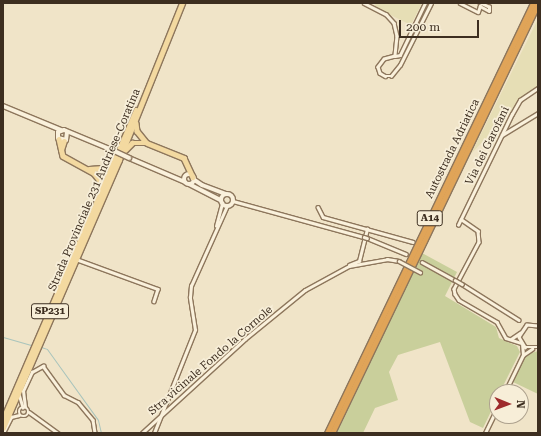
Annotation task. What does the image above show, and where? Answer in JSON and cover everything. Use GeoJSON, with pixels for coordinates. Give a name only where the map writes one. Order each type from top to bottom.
{"type":"FeatureCollection","features":[{"type":"Feature","properties":{"kind":"highway","name":"Autostrada Adriatica"},"geometry":{"type":"LineString","coordinates":[[327,433],[533,3]]}},
{"type":"Feature","properties":{"kind":"highway","name":"Autostrada Adriatica"},"geometry":{"type":"LineString","coordinates":[[332,433],[538,3]]}},
{"type":"Feature","properties":{"kind":"main road","name":"Strada Provinciale 231 Andriese-Coratina"},"geometry":{"type":"LineString","coordinates":[[3,419],[97,203],[138,114],[181,3]]}},
{"type":"Feature","properties":{"kind":"main road","name":"Strada Provinciale 231 Andriese-Coratina"},"geometry":{"type":"LineString","coordinates":[[3,428],[76,259],[181,3]]}},
{"type":"Feature","properties":{"kind":"main road"},"geometry":{"type":"LineString","coordinates":[[3,106],[112,150],[129,158],[186,179],[227,206],[233,201],[232,195],[202,186],[193,178],[184,158],[147,143],[132,143],[118,158],[103,168],[88,169]]}},
{"type":"Feature","properties":{"kind":"main road"},"geometry":{"type":"LineString","coordinates":[[138,114],[137,132],[147,143]]}},
{"type":"Feature","properties":{"kind":"main road"},"geometry":{"type":"LineString","coordinates":[[47,124],[61,139],[82,138]]}},
{"type":"Feature","properties":{"kind":"main road"},"geometry":{"type":"LineString","coordinates":[[61,130],[61,151],[66,160],[88,169],[101,182],[97,203]]}},
{"type":"Feature","properties":{"kind":"main road"},"geometry":{"type":"LineString","coordinates":[[61,139],[67,132]]}},
{"type":"Feature","properties":{"kind":"main road"},"geometry":{"type":"LineString","coordinates":[[186,179],[188,165]]}},
{"type":"Feature","properties":{"kind":"main road"},"geometry":{"type":"LineString","coordinates":[[186,179],[193,178]]}},
{"type":"Feature","properties":{"kind":"main road"},"geometry":{"type":"LineString","coordinates":[[186,179],[193,178]]}},
{"type":"Feature","properties":{"kind":"main road"},"geometry":{"type":"LineString","coordinates":[[221,202],[226,194]]}},
{"type":"Feature","properties":{"kind":"street"},"geometry":{"type":"LineString","coordinates":[[364,3],[386,14],[394,23],[397,36],[395,56]]}},
{"type":"Feature","properties":{"kind":"street"},"geometry":{"type":"LineString","coordinates":[[425,3],[400,55],[380,62],[380,73],[391,76],[396,71],[431,3]]}},
{"type":"Feature","properties":{"kind":"street"},"geometry":{"type":"LineString","coordinates":[[460,3],[478,12],[480,6],[489,11],[489,7],[480,3]]}},
{"type":"Feature","properties":{"kind":"street","name":"Via dei Garofani"},"geometry":{"type":"LineString","coordinates":[[458,226],[520,100],[538,88]]}},
{"type":"Feature","properties":{"kind":"street"},"geometry":{"type":"LineString","coordinates":[[502,135],[538,113]]}},
{"type":"Feature","properties":{"kind":"street"},"geometry":{"type":"LineString","coordinates":[[233,201],[366,238],[406,254]]}},
{"type":"Feature","properties":{"kind":"street"},"geometry":{"type":"LineString","coordinates":[[215,228],[221,202]]}},
{"type":"Feature","properties":{"kind":"street"},"geometry":{"type":"LineString","coordinates":[[154,433],[192,340],[195,324],[190,297],[191,286],[215,228],[227,206]]}},
{"type":"Feature","properties":{"kind":"street"},"geometry":{"type":"LineString","coordinates":[[318,207],[323,217],[413,242]]}},
{"type":"Feature","properties":{"kind":"street"},"geometry":{"type":"LineString","coordinates":[[461,219],[478,230],[479,242],[456,285],[455,294],[459,300],[497,322],[502,334],[532,349]]}},
{"type":"Feature","properties":{"kind":"street"},"geometry":{"type":"LineString","coordinates":[[349,266],[359,261],[367,229]]}},
{"type":"Feature","properties":{"kind":"street"},"geometry":{"type":"LineString","coordinates":[[76,259],[158,289],[154,301]]}},
{"type":"Feature","properties":{"kind":"street","name":"Stra vicinale Fondo la Cornole"},"geometry":{"type":"LineString","coordinates":[[142,433],[252,333],[305,290],[349,266],[387,259],[399,261],[420,272]]}},
{"type":"Feature","properties":{"kind":"street"},"geometry":{"type":"LineString","coordinates":[[422,262],[462,284],[519,320]]}},
{"type":"Feature","properties":{"kind":"street"},"geometry":{"type":"LineString","coordinates":[[511,339],[524,327],[538,321]]}},
{"type":"Feature","properties":{"kind":"street"},"geometry":{"type":"LineString","coordinates":[[533,324],[538,326]]}},
{"type":"Feature","properties":{"kind":"street"},"geometry":{"type":"LineString","coordinates":[[520,332],[523,355]]}},
{"type":"Feature","properties":{"kind":"street"},"geometry":{"type":"LineString","coordinates":[[509,384],[523,355],[532,349],[537,348]]}},
{"type":"Feature","properties":{"kind":"street"},"geometry":{"type":"LineString","coordinates":[[19,415],[24,407],[23,391],[32,372],[43,366],[64,395],[78,402],[93,420],[95,433]]}},
{"type":"Feature","properties":{"kind":"street"},"geometry":{"type":"LineString","coordinates":[[22,383],[19,399],[24,407],[58,433]]}},
{"type":"Feature","properties":{"kind":"street"},"geometry":{"type":"LineString","coordinates":[[3,433],[11,417],[19,415],[26,416],[29,412]]}},
{"type":"Feature","properties":{"kind":"shaded area"},"geometry":{"type":"Polygon","coordinates":[[[376,3],[422,3],[411,25],[374,7],[376,3]]]}},
{"type":"Feature","properties":{"kind":"shaded area"},"geometry":{"type":"Polygon","coordinates":[[[538,19],[538,88],[526,95],[471,154],[538,19]]]}},
{"type":"Feature","properties":{"kind":"green space"},"geometry":{"type":"Polygon","coordinates":[[[422,253],[457,272],[445,296],[496,327],[499,338],[517,346],[520,352],[504,384],[489,384],[489,416],[483,428],[470,422],[440,342],[398,355],[389,372],[398,400],[375,408],[363,433],[337,433],[422,253]]]}},
{"type":"Feature","properties":{"kind":"green space"},"geometry":{"type":"Polygon","coordinates":[[[538,351],[538,394],[529,390],[529,384],[517,384],[513,382],[525,355],[538,351]]]}},
{"type":"Feature","properties":{"kind":"waterway"},"geometry":{"type":"LineString","coordinates":[[3,337],[31,345]]}},
{"type":"Feature","properties":{"kind":"waterway"},"geometry":{"type":"LineString","coordinates":[[41,347],[47,349],[98,420],[101,433]]}}]}
